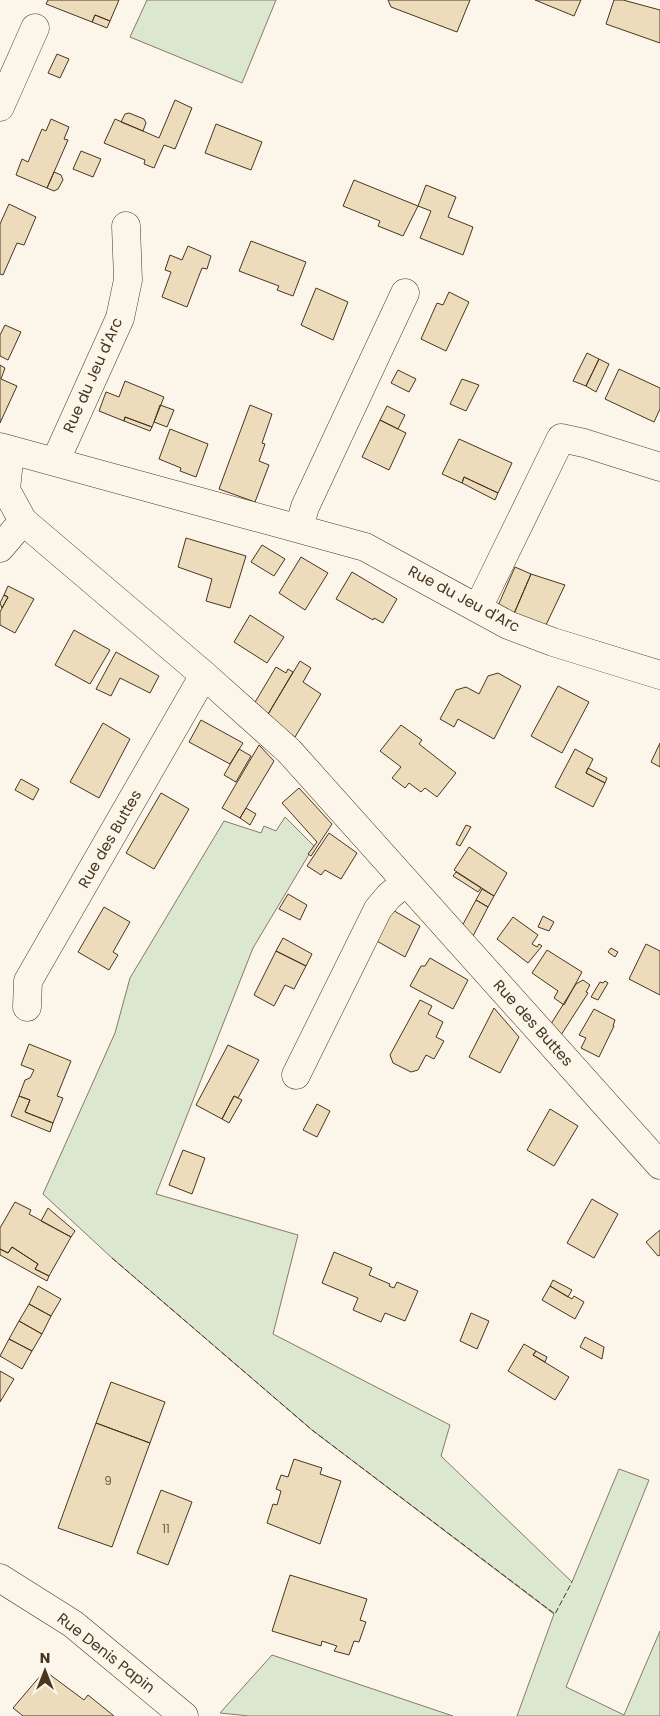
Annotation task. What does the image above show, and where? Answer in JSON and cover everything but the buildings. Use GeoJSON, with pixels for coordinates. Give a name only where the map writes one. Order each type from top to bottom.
{"type":"FeatureCollection","features":[{"type":"Feature","properties":{"kind":"street"},"geometry":{"type":"LineString","coordinates":[[0,107],[35,28]]}},
{"type":"Feature","properties":{"kind":"street","name":"Rue du Jeu d'Arc"},"geometry":{"type":"LineString","coordinates":[[55,462],[120,318],[128,280],[126,226]]}},
{"type":"Feature","properties":{"kind":"street"},"geometry":{"type":"LineString","coordinates":[[299,528],[305,507],[405,293]]}},
{"type":"Feature","properties":{"kind":"street"},"geometry":{"type":"LineString","coordinates":[[478,608],[561,438],[584,443],[660,468]]}},
{"type":"Feature","properties":{"kind":"street","name":"Rue du Jeu d'Arc"},"geometry":{"type":"LineString","coordinates":[[5,449],[365,547],[508,625],[554,642],[660,675]]}},
{"type":"Feature","properties":{"kind":"street","name":"Rue des Buttes"},"geometry":{"type":"LineString","coordinates":[[5,449],[6,490],[23,521],[204,675],[289,752],[660,1165]]}},
{"type":"Feature","properties":{"kind":"street"},"geometry":{"type":"LineString","coordinates":[[0,548],[23,521]]}},
{"type":"Feature","properties":{"kind":"street","name":"Rue des Buttes"},"geometry":{"type":"LineString","coordinates":[[27,1006],[28,981],[204,675]]}},
{"type":"Feature","properties":{"kind":"street"},"geometry":{"type":"LineString","coordinates":[[296,1075],[378,910],[388,896],[406,882]]}},
{"type":"Feature","properties":{"kind":"street","name":"Rue Denis Papin"},"geometry":{"type":"LineString","coordinates":[[0,1578],[74,1624],[184,1716]]}},
{"type":"Feature","properties":{"kind":"green space"},"geometry":{"type":"Polygon","coordinates":[[[147,0],[276,0],[242,83],[130,37],[147,0]]]}},
{"type":"Feature","properties":{"kind":"green space"},"geometry":{"type":"Polygon","coordinates":[[[285,817],[314,846],[253,948],[156,1194],[298,1235],[273,1334],[450,1425],[441,1456],[572,1582],[619,1469],[649,1480],[566,1687],[624,1715],[660,1631],[660,1716],[517,1716],[554,1614],[312,1430],[112,1258],[43,1194],[115,1033],[130,978],[224,821],[261,833],[264,826],[276,831],[285,817]]]}},
{"type":"Feature","properties":{"kind":"green space"},"geometry":{"type":"Polygon","coordinates":[[[272,1655],[453,1716],[249,1716],[220,1713],[272,1655]]]}},
{"type":"Feature","properties":{"kind":"fence"},"geometry":{"type":"LineString","coordinates":[[112,1258],[312,1430],[555,1614],[572,1582]]}}]}
